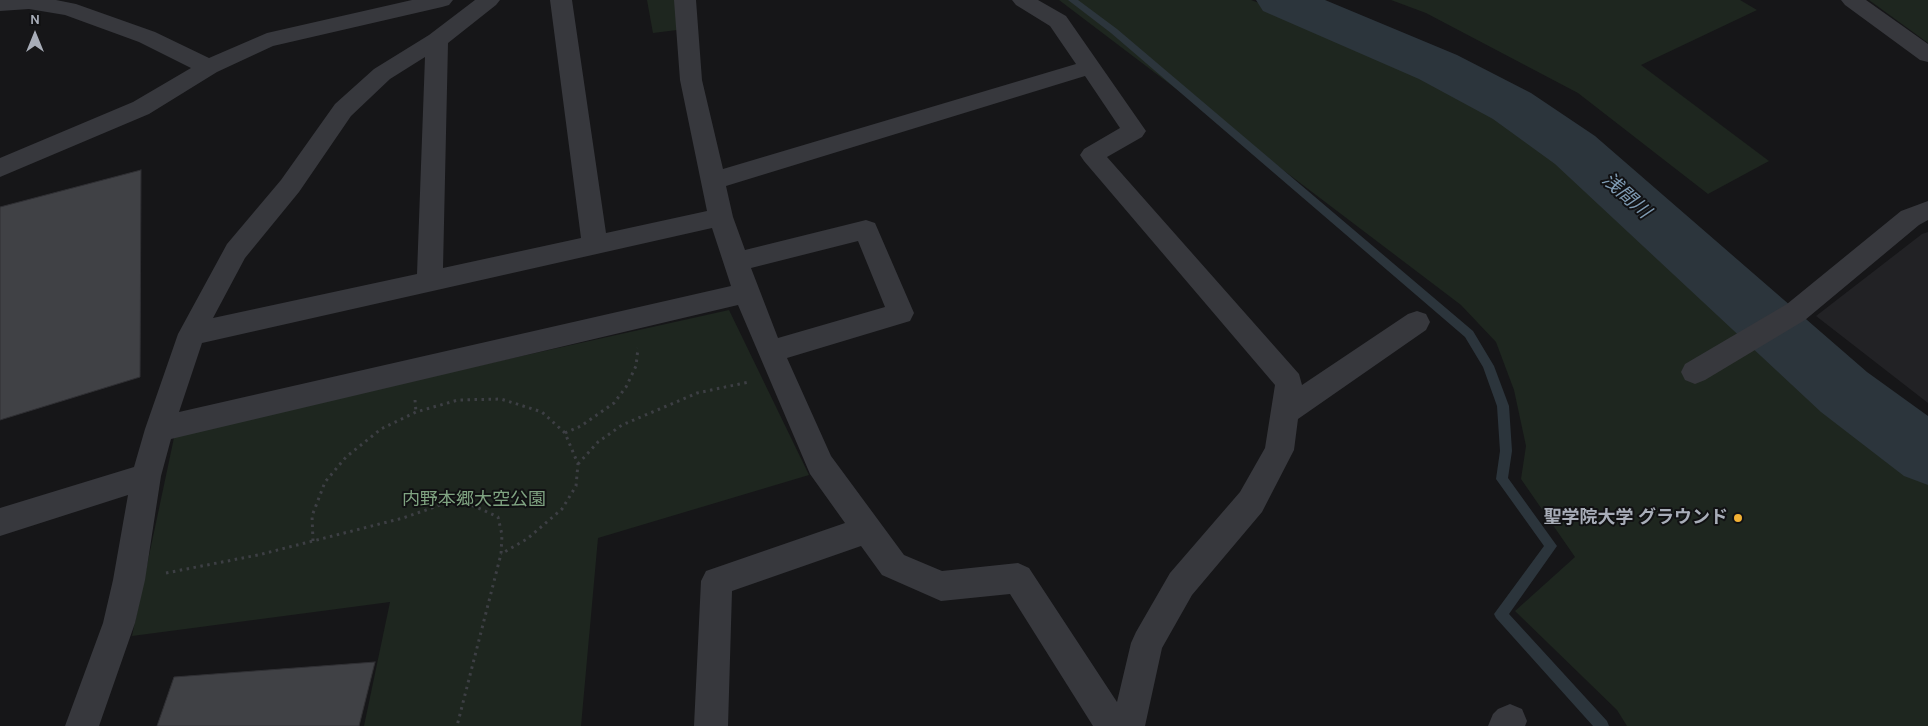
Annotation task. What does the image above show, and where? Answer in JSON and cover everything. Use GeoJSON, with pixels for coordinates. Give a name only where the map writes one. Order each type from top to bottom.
{"type":"FeatureCollection","features":[{"type":"Feature","properties":{"kind":"street"},"geometry":{"type":"LineString","coordinates":[[0,168],[141,108],[209,67],[267,40],[442,0]]}},
{"type":"Feature","properties":{"kind":"street"},"geometry":{"type":"LineString","coordinates":[[81,726],[119,623],[129,580],[146,476],[191,334],[236,251],[290,186],[342,110],[382,74],[437,40],[489,0]]}},
{"type":"Feature","properties":{"kind":"street"},"geometry":{"type":"LineString","coordinates":[[561,0],[595,245]]}},
{"type":"Feature","properties":{"kind":"street"},"geometry":{"type":"LineString","coordinates":[[685,0],[691,80],[721,217],[754,317],[820,465],[893,565],[941,586],[1018,578],[1113,726]]}},
{"type":"Feature","properties":{"kind":"street"},"geometry":{"type":"LineString","coordinates":[[1023,0],[1058,21],[1134,131],[1092,155],[1289,382],[1280,450],[1251,502],[1181,584],[1147,642],[1128,726]]}},
{"type":"Feature","properties":{"kind":"street"},"geometry":{"type":"LineString","coordinates":[[1852,0],[1928,55]]}},
{"type":"Feature","properties":{"kind":"street"},"geometry":{"type":"LineString","coordinates":[[0,4],[29,2],[68,9],[147,37],[209,67]]}},
{"type":"Feature","properties":{"kind":"street"},"geometry":{"type":"LineString","coordinates":[[430,281],[437,40]]}},
{"type":"Feature","properties":{"kind":"street"},"geometry":{"type":"LineString","coordinates":[[713,181],[1090,67]]}},
{"type":"Feature","properties":{"kind":"street"},"geometry":{"type":"LineString","coordinates":[[1695,372],[1756,334],[1796,312],[1919,214]]}},
{"type":"Feature","properties":{"kind":"street"},"geometry":{"type":"LineString","coordinates":[[191,334],[721,217]]}},
{"type":"Feature","properties":{"kind":"street"},"geometry":{"type":"LineString","coordinates":[[736,262],[866,230],[902,314],[770,352]]}},
{"type":"Feature","properties":{"kind":"street"},"geometry":{"type":"LineString","coordinates":[[160,429],[746,293]]}},
{"type":"Feature","properties":{"kind":"street"},"geometry":{"type":"LineString","coordinates":[[1284,413],[1417,322]]}},
{"type":"Feature","properties":{"kind":"street"},"geometry":{"type":"LineString","coordinates":[[0,522],[146,476]]}},
{"type":"Feature","properties":{"kind":"street"},"geometry":{"type":"LineString","coordinates":[[711,726],[717,581],[867,530]]}},
{"type":"Feature","properties":{"kind":"path"},"geometry":{"type":"LineString","coordinates":[[565,433],[597,416],[614,403],[626,387],[636,366],[639,317]]}},
{"type":"Feature","properties":{"kind":"path"},"geometry":{"type":"LineString","coordinates":[[578,464],[598,442],[622,425],[651,411],[697,393],[745,382],[782,380]]}},
{"type":"Feature","properties":{"kind":"path"},"geometry":{"type":"LineString","coordinates":[[313,541],[312,516],[325,482],[346,457],[381,429],[416,412],[458,400],[501,399],[542,412],[565,433],[578,464],[576,486],[562,509],[528,539],[501,554]]}},
{"type":"Feature","properties":{"kind":"path"},"geometry":{"type":"LineString","coordinates":[[129,580],[313,541],[403,518],[446,503],[474,506],[498,517],[502,535],[501,554],[457,726]]}},
{"type":"Feature","properties":{"kind":"shaded area"},"geometry":{"type":"Polygon","coordinates":[[[1928,232],[1928,403],[1816,316],[1922,234],[1928,232]]]}},
{"type":"Feature","properties":{"kind":"green space"},"geometry":{"type":"Polygon","coordinates":[[[647,0],[676,0],[677,30],[653,33],[647,0]]]}},
{"type":"Feature","properties":{"kind":"green space"},"geometry":{"type":"Polygon","coordinates":[[[1059,0],[1251,0],[1324,27],[1501,118],[1635,226],[1865,435],[1928,480],[1928,726],[1627,726],[1617,710],[1515,611],[1575,557],[1521,479],[1526,446],[1514,390],[1496,342],[1461,305],[1059,0]]]}},
{"type":"Feature","properties":{"kind":"green space"},"geometry":{"type":"Polygon","coordinates":[[[1391,0],[1740,0],[1757,10],[1641,65],[1769,161],[1708,194],[1578,93],[1426,13],[1391,0]]]}},
{"type":"Feature","properties":{"kind":"green space"},"geometry":{"type":"Polygon","coordinates":[[[1869,0],[1928,0],[1928,43],[1869,0]]]}},
{"type":"Feature","properties":{"kind":"green space","name":"内野本郷大空公園"},"geometry":{"type":"Polygon","coordinates":[[[729,310],[809,475],[598,538],[581,726],[364,726],[390,602],[132,636],[175,433],[729,310]]]}},
{"type":"Feature","properties":{"kind":"building"},"geometry":{"type":"Polygon","coordinates":[[[141,170],[140,377],[0,420],[0,207],[141,170]]]}},
{"type":"Feature","properties":{"kind":"building"},"geometry":{"type":"Polygon","coordinates":[[[375,662],[359,726],[157,726],[174,677],[375,662]]]}},
{"type":"Feature","properties":{"kind":"waterway"},"geometry":{"type":"LineString","coordinates":[[1072,0],[1114,31],[1469,334],[1488,366],[1503,406],[1506,451],[1502,479],[1551,546],[1501,614],[1602,726]]}},
{"type":"Feature","properties":{"kind":"waterway","name":"浅間川"},"geometry":{"type":"LineString","coordinates":[[1281,0],[1438,67],[1512,106],[1575,150],[1844,392],[1928,455]]}},
{"type":"Feature","properties":{"kind":"place","name":"聖学院大学 グラウンド"},"geometry":{"type":"Point","coordinates":[1738,518]}}]}
